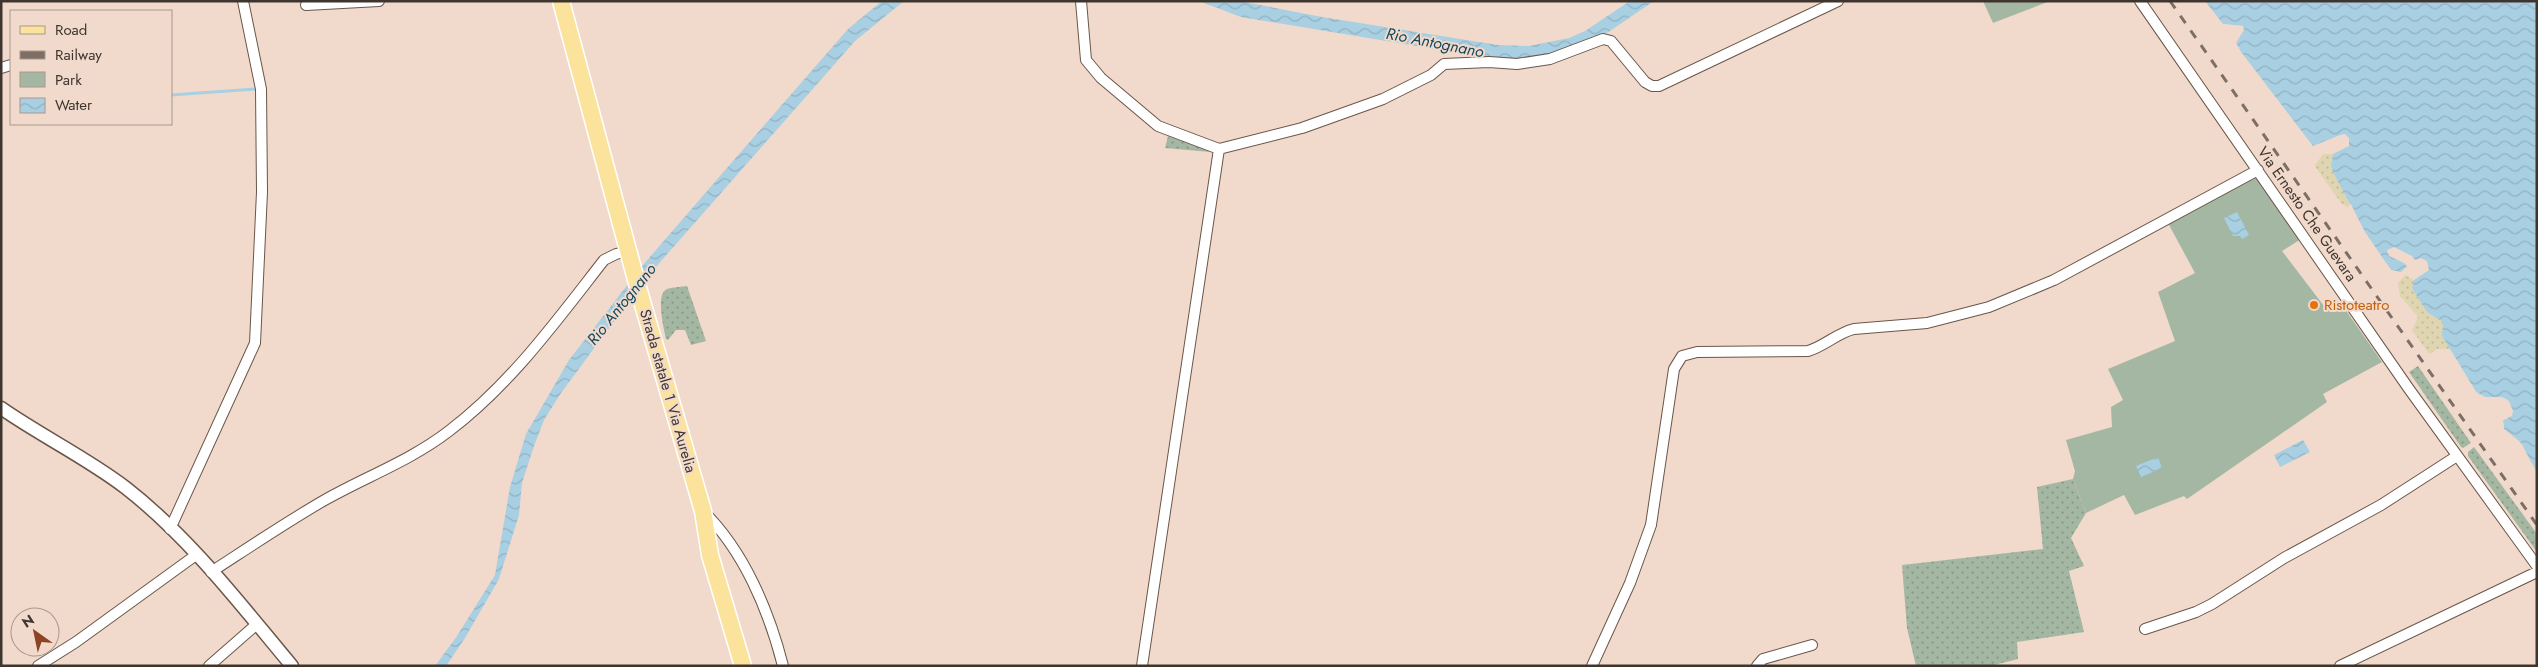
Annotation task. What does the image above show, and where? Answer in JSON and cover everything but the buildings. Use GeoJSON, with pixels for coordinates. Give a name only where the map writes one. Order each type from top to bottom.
{"type":"FeatureCollection","features":[{"type":"Feature","properties":{"kind":"main road","name":"Strada statale 1 Via Aurelia"},"geometry":{"type":"LineString","coordinates":[[561,1],[639,291],[703,510],[710,556],[743,666]]}},
{"type":"Feature","properties":{"kind":"street"},"geometry":{"type":"LineString","coordinates":[[170,529],[255,343],[262,192],[261,89],[242,1]]}},
{"type":"Feature","properties":{"kind":"street"},"geometry":{"type":"LineString","coordinates":[[306,5],[379,1]]}},
{"type":"Feature","properties":{"kind":"street"},"geometry":{"type":"LineString","coordinates":[[1081,1],[1086,60],[1101,78],[1158,126],[1219,149],[1302,128],[1383,99],[1431,75],[1444,64],[1490,62],[1517,64],[1550,58],[1603,39],[1611,41],[1645,82],[1652,86],[1659,86],[1838,1]]}},
{"type":"Feature","properties":{"kind":"street","name":"Via Ernesto Che Guevara"},"geometry":{"type":"LineString","coordinates":[[2140,1],[2457,456],[2537,566]]}},
{"type":"Feature","properties":{"kind":"street"},"geometry":{"type":"LineString","coordinates":[[1142,666],[1165,502],[1203,272],[1219,149]]}},
{"type":"Feature","properties":{"kind":"street"},"geometry":{"type":"LineString","coordinates":[[1592,666],[1630,584],[1651,525],[1674,369],[1682,356],[1697,352],[1808,350],[1818,348],[1844,331],[1927,323],[1989,307],[2054,280],[2258,170]]}},
{"type":"Feature","properties":{"kind":"street"},"geometry":{"type":"LineString","coordinates":[[211,572],[323,501],[394,467],[450,431],[485,400],[532,352],[604,260],[616,254],[630,254]]}},
{"type":"Feature","properties":{"kind":"street"},"geometry":{"type":"LineString","coordinates":[[1,408],[125,488],[196,555],[292,666]]}},
{"type":"Feature","properties":{"kind":"street"},"geometry":{"type":"LineString","coordinates":[[2145,629],[2196,612],[2212,604],[2284,558],[2381,505],[2457,456]]}},
{"type":"Feature","properties":{"kind":"street"},"geometry":{"type":"LineString","coordinates":[[703,510],[719,527],[745,567],[775,635],[782,666]]}},
{"type":"Feature","properties":{"kind":"street"},"geometry":{"type":"LineString","coordinates":[[38,666],[76,642],[196,555]]}},
{"type":"Feature","properties":{"kind":"street"},"geometry":{"type":"LineString","coordinates":[[2340,666],[2537,572]]}},
{"type":"Feature","properties":{"kind":"street"},"geometry":{"type":"LineString","coordinates":[[209,666],[257,624]]}},
{"type":"Feature","properties":{"kind":"street"},"geometry":{"type":"LineString","coordinates":[[1757,666],[1763,659],[1812,645]]}},
{"type":"Feature","properties":{"kind":"green space"},"geometry":{"type":"Polygon","coordinates":[[[1983,1],[2050,1],[1993,23],[1983,1]]]}},
{"type":"Feature","properties":{"kind":"green space"},"geometry":{"type":"Polygon","coordinates":[[[1168,136],[1207,149],[1210,152],[1165,148],[1168,136]]]}},
{"type":"Feature","properties":{"kind":"green space"},"geometry":{"type":"Polygon","coordinates":[[[2257,175],[2301,239],[2282,251],[2327,310],[2340,302],[2382,362],[2323,394],[2327,402],[2187,499],[2184,496],[2135,515],[2124,495],[2086,513],[2073,479],[2075,471],[2066,440],[2112,427],[2111,407],[2123,400],[2108,369],[2175,341],[2158,292],[2195,273],[2168,223],[2257,175]]]}},
{"type":"Feature","properties":{"kind":"green space"},"geometry":{"type":"Polygon","coordinates":[[[687,286],[706,341],[691,345],[685,330],[676,330],[668,340],[666,339],[661,312],[663,292],[669,288],[687,286]]]}},
{"type":"Feature","properties":{"kind":"green space"},"geometry":{"type":"Polygon","coordinates":[[[2418,366],[2471,443],[2463,448],[2409,372],[2418,366]]]}},
{"type":"Feature","properties":{"kind":"green space"},"geometry":{"type":"Polygon","coordinates":[[[2474,447],[2537,534],[2537,552],[2468,456],[2468,452],[2474,447]]]}},
{"type":"Feature","properties":{"kind":"green space"},"geometry":{"type":"Polygon","coordinates":[[[2073,479],[2086,513],[2071,538],[2084,566],[2069,571],[2084,632],[2017,642],[2018,659],[1990,666],[1916,666],[1907,628],[1902,565],[2043,549],[2037,487],[2073,479]]]}},
{"type":"Feature","properties":{"kind":"sand"},"geometry":{"type":"Polygon","coordinates":[[[2323,154],[2333,154],[2331,166],[2351,204],[2347,207],[2341,203],[2316,168],[2315,165],[2323,154]]]}},
{"type":"Feature","properties":{"kind":"sand"},"geometry":{"type":"Polygon","coordinates":[[[2405,275],[2414,280],[2412,288],[2431,315],[2443,322],[2442,336],[2450,349],[2438,349],[2429,354],[2412,330],[2418,317],[2400,296],[2398,283],[2405,275]]]}},
{"type":"Feature","properties":{"kind":"water","name":"Rio Antognano"},"geometry":{"type":"Polygon","coordinates":[[[882,1],[904,1],[855,41],[647,277],[561,393],[544,420],[534,446],[522,483],[519,515],[499,579],[465,638],[446,666],[435,666],[457,636],[495,575],[510,487],[526,434],[569,360],[643,265],[848,29],[882,1]]]}},
{"type":"Feature","properties":{"kind":"water","name":"Rio Antognano"},"geometry":{"type":"Polygon","coordinates":[[[1199,1],[1239,1],[1322,17],[1498,45],[1529,46],[1569,38],[1585,31],[1630,1],[1654,1],[1607,33],[1552,56],[1507,61],[1241,17],[1199,1]]]}},
{"type":"Feature","properties":{"kind":"water"},"geometry":{"type":"Polygon","coordinates":[[[2205,1],[2537,1],[2537,472],[2519,441],[2504,429],[2503,420],[2508,418],[2513,411],[2506,399],[2487,398],[2476,392],[2442,336],[2443,322],[2427,312],[2412,288],[2414,280],[2429,270],[2427,261],[2421,258],[2415,260],[2412,256],[2394,247],[2387,250],[2389,256],[2407,266],[2401,272],[2391,270],[2365,232],[2331,166],[2333,154],[2349,146],[2349,138],[2345,134],[2340,135],[2313,146],[2241,52],[2236,43],[2243,26],[2222,24],[2205,1]]]}},
{"type":"Feature","properties":{"kind":"water"},"geometry":{"type":"Polygon","coordinates":[[[2237,212],[2249,235],[2242,239],[2240,236],[2233,236],[2224,218],[2237,212]]]}},
{"type":"Feature","properties":{"kind":"water"},"geometry":{"type":"Polygon","coordinates":[[[2303,440],[2310,452],[2280,467],[2274,455],[2303,440]]]}},
{"type":"Feature","properties":{"kind":"water"},"geometry":{"type":"Polygon","coordinates":[[[2158,457],[2162,468],[2141,477],[2136,466],[2158,457]]]}},
{"type":"Feature","properties":{"kind":"pier"},"geometry":{"type":"Polygon","coordinates":[[[2203,1],[2205,1],[2223,24],[2243,26],[2244,30],[2236,43],[2241,52],[2314,149],[2309,146],[2238,54],[2234,43],[2241,28],[2221,26],[2203,1]]]}},
{"type":"Feature","properties":{"kind":"pier"},"geometry":{"type":"Polygon","coordinates":[[[2351,204],[2365,233],[2386,264],[2392,270],[2403,274],[2390,272],[2384,265],[2363,234],[2349,205],[2351,204]]]}},
{"type":"Feature","properties":{"kind":"pier"},"geometry":{"type":"Polygon","coordinates":[[[2447,349],[2450,349],[2476,392],[2483,397],[2502,397],[2509,401],[2513,411],[2512,416],[2503,420],[2504,429],[2522,444],[2537,475],[2517,443],[2501,430],[2500,418],[2510,415],[2511,411],[2507,403],[2501,400],[2483,399],[2475,393],[2447,349]]]}},
{"type":"Feature","properties":{"kind":"waterway"},"geometry":{"type":"LineString","coordinates":[[172,95],[257,89]]}},
{"type":"Feature","properties":{"kind":"railway"},"geometry":{"type":"LineString","coordinates":[[2170,1],[2537,525]]}},
{"type":"Feature","properties":{"kind":"place","name":"Ristoteatro"},"geometry":{"type":"Point","coordinates":[2314,305]}}]}
